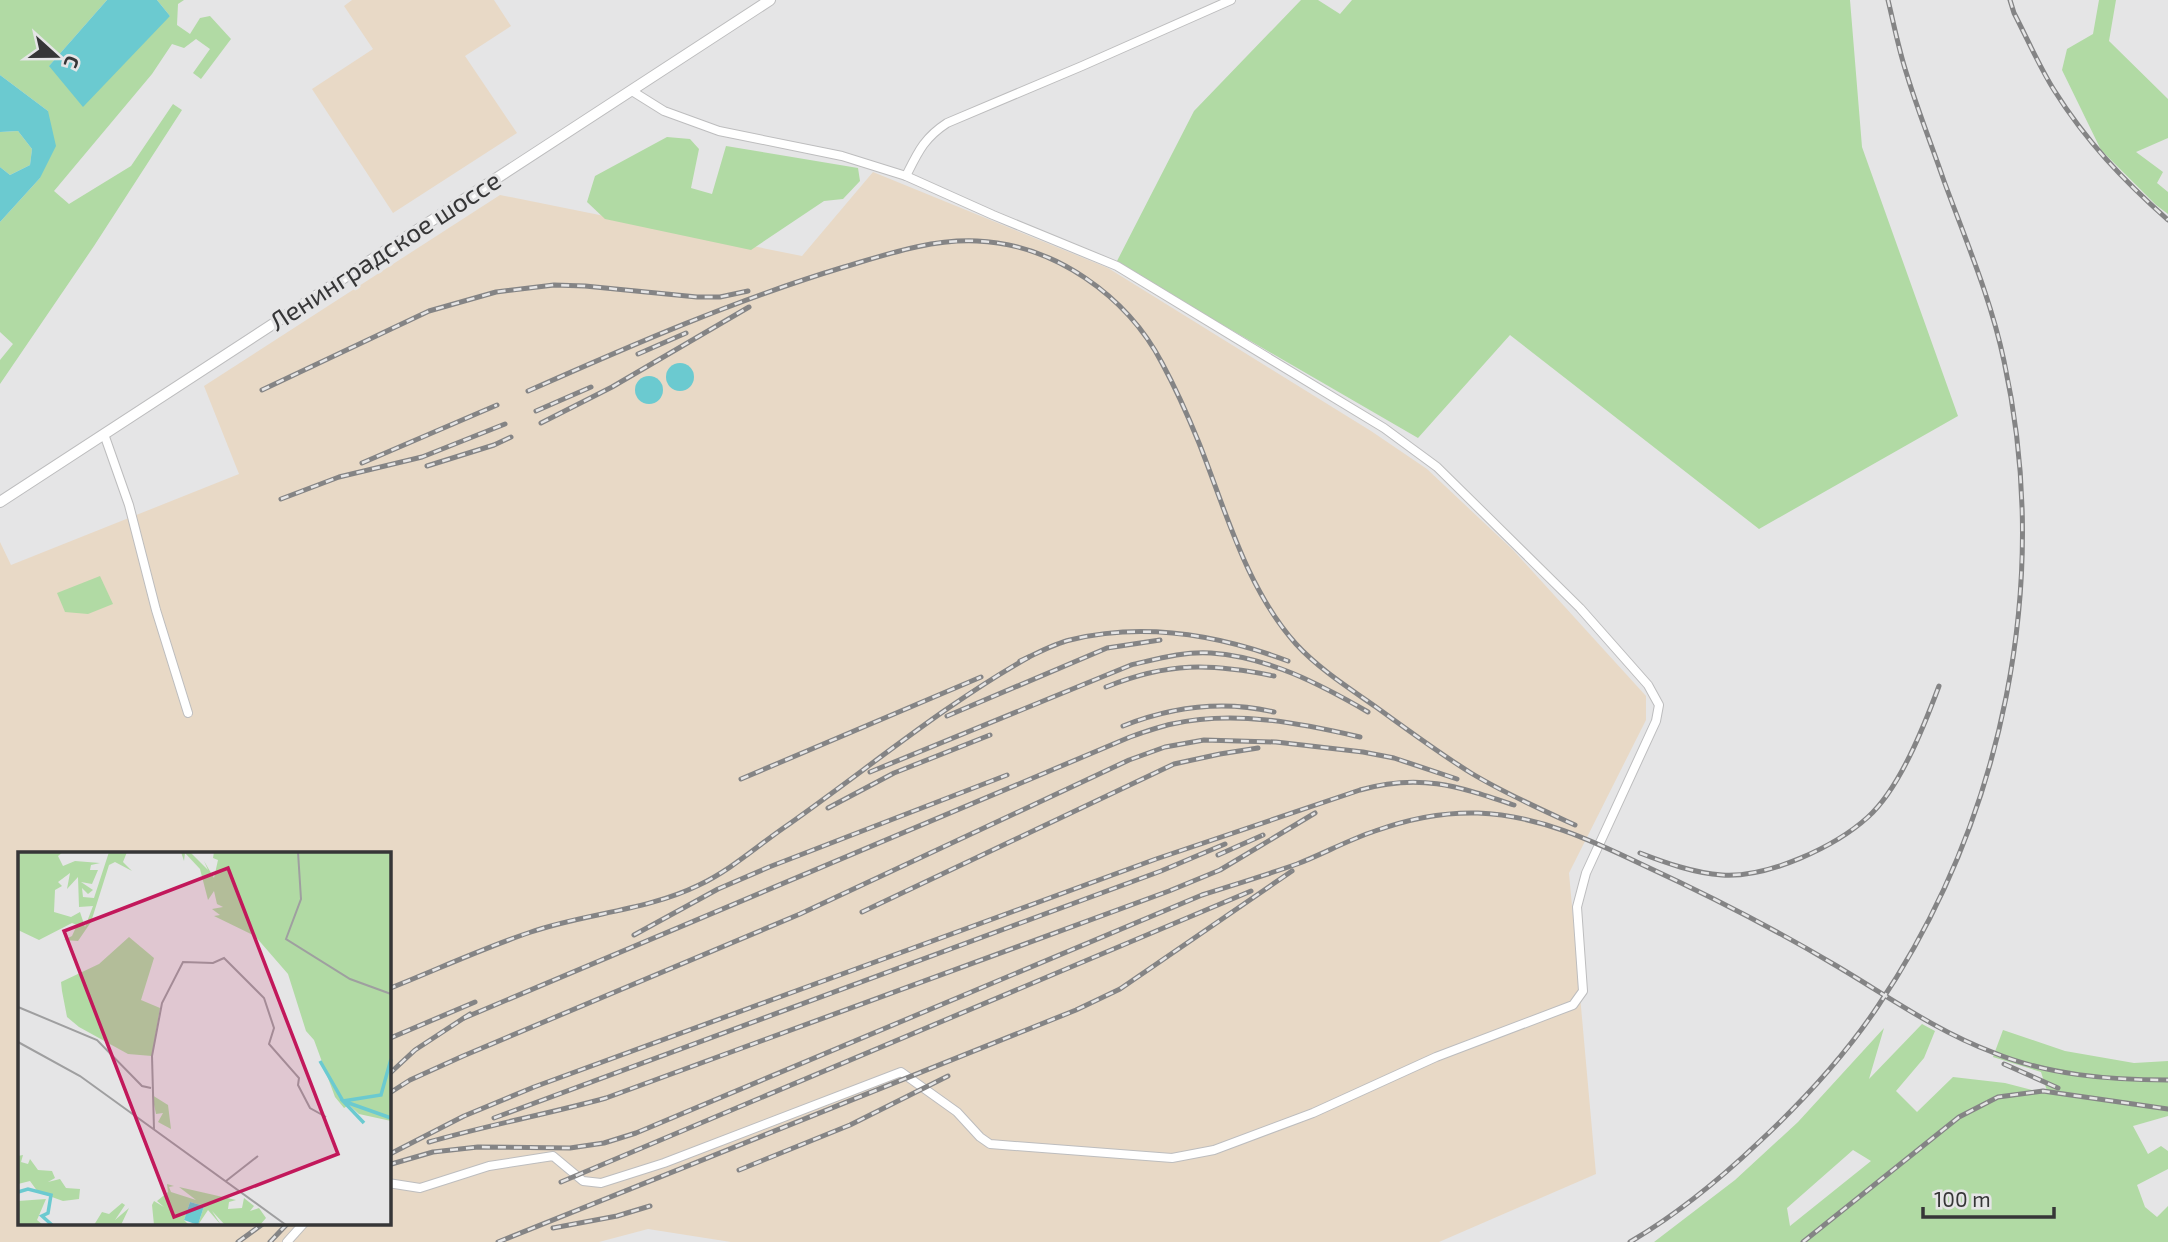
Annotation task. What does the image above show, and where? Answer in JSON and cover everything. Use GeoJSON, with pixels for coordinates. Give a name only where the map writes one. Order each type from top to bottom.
{"type":"FeatureCollection","features":[{"type":"Feature","properties":{"kind":"main road","name":"Ленинградское шоссе"},"geometry":{"type":"LineString","coordinates":[[0,502],[771,0]]}},
{"type":"Feature","properties":{"kind":"street"},"geometry":{"type":"LineString","coordinates":[[906,176],[922,145],[947,123],[1231,0]]}},
{"type":"Feature","properties":{"kind":"street"},"geometry":{"type":"LineString","coordinates":[[390,1182],[420,1188],[489,1166],[553,1156],[583,1181],[601,1183],[664,1163],[901,1072],[957,1112],[990,1144],[1172,1158],[1214,1150],[1313,1114],[1436,1057],[1573,1005],[1583,991],[1577,907],[1586,873],[1656,721],[1659,705],[1648,685],[1580,608],[1437,467],[1384,428],[1116,266],[906,176],[842,156],[719,131],[664,111],[632,91]]}},
{"type":"Feature","properties":{"kind":"street"},"geometry":{"type":"LineString","coordinates":[[104,434],[129,505],[156,610],[188,713]]}},
{"type":"Feature","properties":{"kind":"street"},"geometry":{"type":"LineString","coordinates":[[288,1242],[303,1224]]}},
{"type":"Feature","properties":{"kind":"shaded area"},"geometry":{"type":"Polygon","coordinates":[[[352,0],[494,0],[511,26],[465,56],[517,133],[393,213],[312,89],[373,49],[344,6],[352,0]]]}},
{"type":"Feature","properties":{"kind":"shaded area"},"geometry":{"type":"Polygon","coordinates":[[[873,172],[1108,268],[1371,431],[1427,469],[1513,550],[1646,696],[1646,720],[1569,873],[1596,1174],[1439,1242],[731,1242],[648,1229],[599,1242],[0,1242],[0,542],[11,565],[239,474],[204,386],[500,195],[802,256],[873,172]]]}},
{"type":"Feature","properties":{"kind":"green space"},"geometry":{"type":"Polygon","coordinates":[[[0,0],[107,0],[49,66],[170,16],[157,0],[184,0],[178,4],[177,25],[190,34],[200,18],[210,16],[231,39],[201,79],[193,73],[210,49],[196,39],[184,48],[172,44],[152,74],[54,191],[69,204],[131,166],[173,104],[182,110],[0,384],[0,360],[13,344],[0,332],[0,222],[40,178],[48,111],[0,75],[0,0]]]}},
{"type":"Feature","properties":{"kind":"green space"},"geometry":{"type":"Polygon","coordinates":[[[1301,0],[1318,0],[1340,14],[1352,0],[1850,0],[1862,147],[1958,416],[1759,529],[1510,335],[1418,438],[1116,263],[1194,111],[1301,0]]]}},
{"type":"Feature","properties":{"kind":"green space"},"geometry":{"type":"Polygon","coordinates":[[[2099,0],[2116,0],[2109,41],[2168,99],[2168,138],[2136,152],[2163,172],[2157,183],[2168,192],[2168,214],[2101,150],[2062,70],[2067,49],[2093,34],[2099,0]]]}},
{"type":"Feature","properties":{"kind":"green space"},"geometry":{"type":"Polygon","coordinates":[[[18,131],[32,149],[30,165],[10,175],[0,167],[0,132],[18,131]]]}},
{"type":"Feature","properties":{"kind":"green space"},"geometry":{"type":"Polygon","coordinates":[[[667,137],[690,139],[699,149],[691,188],[712,194],[726,146],[858,168],[860,181],[843,199],[824,201],[751,250],[605,219],[587,202],[595,176],[667,137]]]}},
{"type":"Feature","properties":{"kind":"green space"},"geometry":{"type":"Polygon","coordinates":[[[100,576],[113,604],[88,614],[65,612],[57,593],[100,576]]]}},
{"type":"Feature","properties":{"kind":"green space"},"geometry":{"type":"Polygon","coordinates":[[[1922,1024],[1935,1031],[1924,1058],[1896,1091],[1917,1112],[1953,1077],[2005,1083],[2048,1094],[2041,1072],[1993,1057],[2003,1030],[2065,1051],[2134,1063],[2168,1061],[2168,1116],[2133,1126],[2148,1154],[2161,1146],[2168,1151],[2168,1169],[2137,1185],[2145,1207],[2157,1217],[2168,1206],[2168,1242],[1654,1242],[1735,1180],[1798,1122],[1884,1028],[1869,1079],[1922,1024]],[[1853,1150],[1787,1208],[1790,1226],[1871,1161],[1853,1150]]]}},
{"type":"Feature","properties":{"kind":"water"},"geometry":{"type":"Polygon","coordinates":[[[107,0],[157,0],[170,16],[83,107],[49,66],[107,0]]]}},
{"type":"Feature","properties":{"kind":"water"},"geometry":{"type":"Polygon","coordinates":[[[0,75],[48,111],[56,146],[40,178],[0,222],[0,167],[10,175],[30,165],[32,149],[18,131],[0,132],[0,75]]]}},
{"type":"Feature","properties":{"kind":"water"},"geometry":{"type":"Polygon","coordinates":[[[680,363],[690,367],[694,377],[690,387],[680,391],[670,387],[666,377],[670,367],[680,363]]]}},
{"type":"Feature","properties":{"kind":"water"},"geometry":{"type":"Polygon","coordinates":[[[649,376],[659,380],[663,390],[659,400],[649,404],[639,400],[635,390],[639,380],[649,376]]]}},
{"type":"Feature","properties":{"kind":"railway"},"geometry":{"type":"LineString","coordinates":[[1630,1242],[1697,1196],[1728,1170],[1806,1095],[1865,1025],[1922,934],[1958,857],[1986,778],[2006,696],[2018,613],[2022,529],[2018,444],[2004,361],[1985,293],[1911,88],[1888,0]]}},
{"type":"Feature","properties":{"kind":"railway"},"geometry":{"type":"LineString","coordinates":[[2010,0],[2038,62],[2066,109],[2106,159],[2168,220]]}},
{"type":"Feature","properties":{"kind":"railway"},"geometry":{"type":"LineString","coordinates":[[528,391],[645,340],[803,280],[926,245],[960,241],[1006,244],[1060,263],[1085,278],[1129,316],[1162,363],[1199,443],[1250,574],[1279,622],[1296,644],[1334,678],[1459,765],[1509,794],[1575,825]]}},
{"type":"Feature","properties":{"kind":"railway"},"geometry":{"type":"LineString","coordinates":[[262,390],[429,311],[496,292],[554,285],[697,297],[720,297],[748,291]]}},
{"type":"Feature","properties":{"kind":"railway"},"geometry":{"type":"LineString","coordinates":[[541,423],[612,387],[749,307]]}},
{"type":"Feature","properties":{"kind":"railway"},"geometry":{"type":"LineString","coordinates":[[638,354],[686,333]]}},
{"type":"Feature","properties":{"kind":"railway"},"geometry":{"type":"LineString","coordinates":[[536,411],[591,387]]}},
{"type":"Feature","properties":{"kind":"railway"},"geometry":{"type":"LineString","coordinates":[[362,463],[497,405]]}},
{"type":"Feature","properties":{"kind":"railway"},"geometry":{"type":"LineString","coordinates":[[281,499],[339,477],[422,457],[505,424]]}},
{"type":"Feature","properties":{"kind":"railway"},"geometry":{"type":"LineString","coordinates":[[427,466],[511,437]]}},
{"type":"Feature","properties":{"kind":"railway"},"geometry":{"type":"LineString","coordinates":[[1020,661],[1070,640],[1125,632],[1208,638],[1288,661]]}},
{"type":"Feature","properties":{"kind":"railway"},"geometry":{"type":"LineString","coordinates":[[947,716],[1107,648],[1160,640]]}},
{"type":"Feature","properties":{"kind":"railway"},"geometry":{"type":"LineString","coordinates":[[870,772],[1131,665],[1181,654],[1211,653],[1273,666],[1312,682],[1368,712]]}},
{"type":"Feature","properties":{"kind":"railway"},"geometry":{"type":"LineString","coordinates":[[390,988],[531,932],[658,901],[710,879],[742,859],[965,696],[1029,657]]}},
{"type":"Feature","properties":{"kind":"railway"},"geometry":{"type":"LineString","coordinates":[[1106,687],[1149,673],[1189,667],[1229,669],[1274,676]]}},
{"type":"Feature","properties":{"kind":"railway"},"geometry":{"type":"LineString","coordinates":[[741,779],[981,677]]}},
{"type":"Feature","properties":{"kind":"railway"},"geometry":{"type":"LineString","coordinates":[[1640,853],[1701,872],[1740,875],[1780,866],[1838,839],[1868,817],[1890,790],[1910,756],[1939,686]]}},
{"type":"Feature","properties":{"kind":"railway"},"geometry":{"type":"LineString","coordinates":[[1123,726],[1160,714],[1197,707],[1235,706],[1274,712]]}},
{"type":"Feature","properties":{"kind":"railway"},"geometry":{"type":"LineString","coordinates":[[464,1018],[1151,730],[1196,720],[1243,718],[1290,723],[1360,737]]}},
{"type":"Feature","properties":{"kind":"railway"},"geometry":{"type":"LineString","coordinates":[[828,808],[894,773],[990,735]]}},
{"type":"Feature","properties":{"kind":"railway"},"geometry":{"type":"LineString","coordinates":[[390,1093],[410,1080],[463,1056],[800,914],[1129,760],[1165,747],[1204,740],[1276,742],[1394,758],[1457,779]]}},
{"type":"Feature","properties":{"kind":"railway"},"geometry":{"type":"LineString","coordinates":[[862,912],[1174,764],[1258,748]]}},
{"type":"Feature","properties":{"kind":"railway"},"geometry":{"type":"LineString","coordinates":[[634,935],[718,889],[769,867],[1007,775]]}},
{"type":"Feature","properties":{"kind":"railway"},"geometry":{"type":"LineString","coordinates":[[390,1154],[464,1116],[534,1087],[1156,859],[1360,790],[1401,782],[1420,782],[1456,787],[1514,805]]}},
{"type":"Feature","properties":{"kind":"railway"},"geometry":{"type":"LineString","coordinates":[[429,1142],[606,1098],[1169,891],[1220,870],[1315,813]]}},
{"type":"Feature","properties":{"kind":"railway"},"geometry":{"type":"LineString","coordinates":[[390,1164],[433,1152],[478,1147],[570,1148],[604,1143],[636,1133],[1202,895],[1297,864],[1387,827],[1426,817],[1465,813],[1521,818],[1563,830],[1604,847],[1764,925],[1931,1023],[2013,1060],[2078,1075],[2168,1080]]}},
{"type":"Feature","properties":{"kind":"railway"},"geometry":{"type":"LineString","coordinates":[[1218,855],[1263,835]]}},
{"type":"Feature","properties":{"kind":"railway"},"geometry":{"type":"LineString","coordinates":[[494,1118],[1161,871],[1225,844]]}},
{"type":"Feature","properties":{"kind":"railway"},"geometry":{"type":"LineString","coordinates":[[498,1242],[1076,1010],[1120,989],[1292,871]]}},
{"type":"Feature","properties":{"kind":"railway"},"geometry":{"type":"LineString","coordinates":[[561,1182],[1251,891]]}},
{"type":"Feature","properties":{"kind":"railway"},"geometry":{"type":"LineString","coordinates":[[390,1038],[475,1002]]}},
{"type":"Feature","properties":{"kind":"railway"},"geometry":{"type":"LineString","coordinates":[[390,1073],[415,1050],[470,1014]]}},
{"type":"Feature","properties":{"kind":"railway"},"geometry":{"type":"LineString","coordinates":[[2004,1064],[2058,1088]]}},
{"type":"Feature","properties":{"kind":"railway"},"geometry":{"type":"LineString","coordinates":[[739,1170],[850,1125],[948,1076]]}},
{"type":"Feature","properties":{"kind":"railway"},"geometry":{"type":"LineString","coordinates":[[1803,1242],[1959,1117],[1998,1097],[2043,1091],[2168,1109]]}},
{"type":"Feature","properties":{"kind":"railway"},"geometry":{"type":"LineString","coordinates":[[553,1228],[617,1216],[650,1206]]}},
{"type":"Feature","properties":{"kind":"railway"},"geometry":{"type":"LineString","coordinates":[[238,1242],[263,1224]]}},
{"type":"Feature","properties":{"kind":"railway"},"geometry":{"type":"LineString","coordinates":[[270,1242],[287,1224]]}}]}
